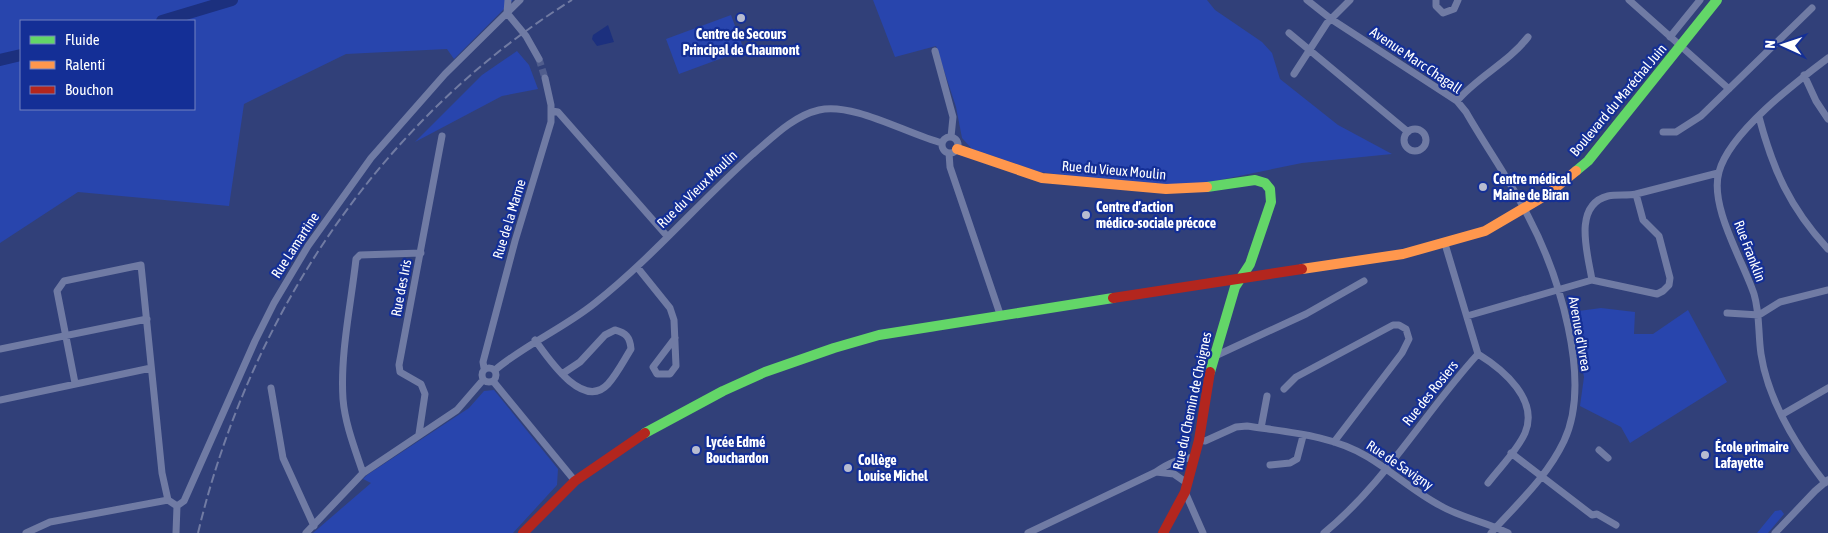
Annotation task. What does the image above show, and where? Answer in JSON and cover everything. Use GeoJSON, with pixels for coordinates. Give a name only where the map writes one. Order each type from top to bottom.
{"type":"FeatureCollection","features":[{"type":"Feature","properties":{"kind":"street"},"geometry":{"type":"LineString","coordinates":[[508,0],[507,13],[526,36],[539,59]]}},
{"type":"Feature","properties":{"kind":"street","name":"Rue Lamartine"},"geometry":{"type":"LineString","coordinates":[[177,506],[184,501],[274,303],[308,246],[371,158],[445,74],[520,0]]}},
{"type":"Feature","properties":{"kind":"street","name":"Avenue Marc Chagall"},"geometry":{"type":"LineString","coordinates":[[1307,0],[1331,19],[1457,101],[1466,112],[1524,210]]}},
{"type":"Feature","properties":{"kind":"street"},"geometry":{"type":"LineString","coordinates":[[1294,74],[1331,19],[1350,0]]}},
{"type":"Feature","properties":{"kind":"street"},"geometry":{"type":"LineString","coordinates":[[1436,0],[1436,6],[1443,13],[1454,9],[1458,0]]}},
{"type":"Feature","properties":{"kind":"street"},"geometry":{"type":"LineString","coordinates":[[1629,0],[1730,88]]}},
{"type":"Feature","properties":{"kind":"street"},"geometry":{"type":"LineString","coordinates":[[1670,37],[1700,0]]}},
{"type":"Feature","properties":{"kind":"street","name":"Boulevard du Maréchal Juin"},"geometry":{"type":"LineString","coordinates":[[523,533],[574,481],[644,434],[723,391],[765,372],[803,358],[878,335],[1000,314],[1404,254],[1445,244],[1485,231],[1524,210],[1548,194],[1588,161],[1717,0]]}},
{"type":"Feature","properties":{"kind":"street"},"geometry":{"type":"LineString","coordinates":[[1663,132],[1676,132],[1692,122],[1730,88],[1812,8]]}},
{"type":"Feature","properties":{"kind":"street"},"geometry":{"type":"LineString","coordinates":[[1289,33],[1408,132]]}},
{"type":"Feature","properties":{"kind":"street"},"geometry":{"type":"LineString","coordinates":[[1457,101],[1467,89],[1513,55],[1528,36]]}},
{"type":"Feature","properties":{"kind":"street"},"geometry":{"type":"LineString","coordinates":[[935,51],[953,117],[951,137]]}},
{"type":"Feature","properties":{"kind":"street"},"geometry":{"type":"LineString","coordinates":[[1592,280],[1584,231],[1588,214],[1596,202],[1608,196],[1636,194],[1718,173],[1723,160],[1758,117],[1804,76],[1828,58]]}},
{"type":"Feature","properties":{"kind":"street"},"geometry":{"type":"LineString","coordinates":[[1804,76],[1816,101],[1828,119]]}},
{"type":"Feature","properties":{"kind":"street","name":"Rue de la Marne"},"geometry":{"type":"LineString","coordinates":[[484,368],[483,362],[490,334],[515,241],[542,156],[552,111],[545,78]]}},
{"type":"Feature","properties":{"kind":"street","name":"Rue du Vieux Moulin"},"geometry":{"type":"LineString","coordinates":[[495,370],[535,340],[594,303],[637,267],[730,175],[777,134],[806,115],[819,110],[847,110],[942,143]]}},
{"type":"Feature","properties":{"kind":"street"},"geometry":{"type":"LineString","coordinates":[[552,111],[558,112],[667,236]]}},
{"type":"Feature","properties":{"kind":"street"},"geometry":{"type":"LineString","coordinates":[[1758,117],[1770,157],[1787,192],[1814,234],[1828,250]]}},
{"type":"Feature","properties":{"kind":"street","name":"Rue des Iris"},"geometry":{"type":"LineString","coordinates":[[420,434],[425,394],[421,384],[400,372],[398,365],[421,254],[442,136]]}},
{"type":"Feature","properties":{"kind":"street"},"geometry":{"type":"LineString","coordinates":[[951,137],[946,138],[942,143],[943,150],[953,151]]}},
{"type":"Feature","properties":{"kind":"street"},"geometry":{"type":"LineString","coordinates":[[951,137],[957,142],[953,151],[953,176],[1000,314]]}},
{"type":"Feature","properties":{"kind":"street","name":"Rue du Vieux Moulin"},"geometry":{"type":"LineString","coordinates":[[953,151],[1042,178],[1166,189],[1194,189],[1255,180],[1265,183],[1270,189]]}},
{"type":"Feature","properties":{"kind":"street","name":"Rue Franklin"},"geometry":{"type":"LineString","coordinates":[[1718,173],[1718,192],[1726,226],[1749,281],[1759,315],[1764,370],[1783,414],[1808,461],[1826,481]]}},
{"type":"Feature","properties":{"kind":"street","name":"Rue du Chemin de Choignes"},"geometry":{"type":"LineString","coordinates":[[1163,533],[1186,487],[1199,440],[1213,357],[1240,278],[1250,264],[1271,202],[1270,189]]}},
{"type":"Feature","properties":{"kind":"street"},"geometry":{"type":"LineString","coordinates":[[1468,316],[1592,280],[1657,294],[1664,292],[1670,278],[1659,236],[1642,220],[1636,194]]}},
{"type":"Feature","properties":{"kind":"street","name":"Avenue d'Ivrea"},"geometry":{"type":"LineString","coordinates":[[1491,533],[1541,476],[1564,440],[1574,412],[1576,387],[1574,359],[1559,289],[1524,210]]}},
{"type":"Feature","properties":{"kind":"street"},"geometry":{"type":"LineString","coordinates":[[1445,244],[1478,354],[1519,390],[1526,404],[1527,428],[1511,453],[1488,482]]}},
{"type":"Feature","properties":{"kind":"street"},"geometry":{"type":"LineString","coordinates":[[363,473],[349,431],[343,401],[343,377],[356,258],[360,255],[421,254]]}},
{"type":"Feature","properties":{"kind":"street"},"geometry":{"type":"LineString","coordinates":[[75,383],[57,291],[64,281],[141,265],[151,368],[168,500]]}},
{"type":"Feature","properties":{"kind":"street"},"geometry":{"type":"LineString","coordinates":[[637,267],[670,308],[675,338],[676,366],[670,374],[656,374],[653,367],[656,361],[675,338]]}},
{"type":"Feature","properties":{"kind":"street"},"geometry":{"type":"LineString","coordinates":[[1213,357],[1306,314],[1364,281]]}},
{"type":"Feature","properties":{"kind":"street"},"geometry":{"type":"LineString","coordinates":[[1727,312],[1759,315],[1780,302],[1828,290]]}},
{"type":"Feature","properties":{"kind":"street"},"geometry":{"type":"LineString","coordinates":[[0,349],[147,318]]}},
{"type":"Feature","properties":{"kind":"street"},"geometry":{"type":"LineString","coordinates":[[1284,389],[1296,377],[1393,325],[1399,325],[1406,329],[1409,339],[1402,353],[1334,442]]}},
{"type":"Feature","properties":{"kind":"street"},"geometry":{"type":"LineString","coordinates":[[535,340],[562,374],[580,390],[593,393],[607,385],[631,349],[630,340],[624,332],[615,330],[605,336],[580,362],[562,374]]}},
{"type":"Feature","properties":{"kind":"street","name":"Rue des Rosiers"},"geometry":{"type":"LineString","coordinates":[[1324,533],[1386,469],[1439,400],[1478,354]]}},
{"type":"Feature","properties":{"kind":"street"},"geometry":{"type":"LineString","coordinates":[[0,400],[151,368]]}},
{"type":"Feature","properties":{"kind":"street"},"geometry":{"type":"LineString","coordinates":[[483,380],[481,374],[484,368],[491,368],[495,370],[496,375],[493,381]]}},
{"type":"Feature","properties":{"kind":"street"},"geometry":{"type":"LineString","coordinates":[[306,533],[363,473],[457,410],[483,380]]}},
{"type":"Feature","properties":{"kind":"street"},"geometry":{"type":"LineString","coordinates":[[483,380],[487,382],[493,381]]}},
{"type":"Feature","properties":{"kind":"street"},"geometry":{"type":"LineString","coordinates":[[493,381],[574,481]]}},
{"type":"Feature","properties":{"kind":"street"},"geometry":{"type":"LineString","coordinates":[[271,388],[283,458],[314,526]]}},
{"type":"Feature","properties":{"kind":"street"},"geometry":{"type":"LineString","coordinates":[[1783,414],[1828,388]]}},
{"type":"Feature","properties":{"kind":"street"},"geometry":{"type":"LineString","coordinates":[[1262,428],[1267,396]]}},
{"type":"Feature","properties":{"kind":"street","name":"Rue de Savigny"},"geometry":{"type":"LineString","coordinates":[[1199,440],[1205,441],[1236,427],[1262,428],[1334,442],[1367,456],[1424,498],[1448,510],[1497,526],[1508,533]]}},
{"type":"Feature","properties":{"kind":"street"},"geometry":{"type":"LineString","coordinates":[[1270,465],[1290,464],[1297,459],[1303,436]]}},
{"type":"Feature","properties":{"kind":"street"},"geometry":{"type":"LineString","coordinates":[[1599,450],[1608,458]]}},
{"type":"Feature","properties":{"kind":"street"},"geometry":{"type":"LineString","coordinates":[[1511,453],[1592,515],[1598,514],[1616,526]]}},
{"type":"Feature","properties":{"kind":"street"},"geometry":{"type":"LineString","coordinates":[[1028,533],[1156,472],[1172,462],[1194,457]]}},
{"type":"Feature","properties":{"kind":"street"},"geometry":{"type":"LineString","coordinates":[[1172,462],[1174,474],[1186,487],[1203,533]]}},
{"type":"Feature","properties":{"kind":"street"},"geometry":{"type":"LineString","coordinates":[[1156,472],[1174,474]]}},
{"type":"Feature","properties":{"kind":"street"},"geometry":{"type":"LineString","coordinates":[[1775,533],[1826,481]]}},
{"type":"Feature","properties":{"kind":"street"},"geometry":{"type":"LineString","coordinates":[[26,533],[50,522],[168,500],[177,506],[176,533]]}},
{"type":"Feature","properties":{"kind":"shaded area"},"geometry":{"type":"Polygon","coordinates":[[[0,0],[513,0],[454,59],[447,49],[346,54],[244,104],[229,206],[78,192],[0,243],[0,0]]]}},
{"type":"Feature","properties":{"kind":"shaded area"},"geometry":{"type":"Polygon","coordinates":[[[873,0],[1207,0],[1215,10],[1262,42],[1272,53],[1280,79],[1338,125],[1392,154],[1302,163],[1200,184],[1135,185],[1040,172],[972,149],[962,138],[956,107],[936,46],[895,57],[873,0]]]}},
{"type":"Feature","properties":{"kind":"shaded area"},"geometry":{"type":"Polygon","coordinates":[[[731,15],[744,50],[679,74],[666,39],[731,15]]]}},
{"type":"Feature","properties":{"kind":"shaded area"},"geometry":{"type":"Polygon","coordinates":[[[608,25],[614,42],[597,46],[592,39],[593,35],[608,25]]]}},
{"type":"Feature","properties":{"kind":"shaded area"},"geometry":{"type":"Polygon","coordinates":[[[517,51],[529,65],[538,89],[502,96],[415,142],[482,75],[517,51]]]}},
{"type":"Feature","properties":{"kind":"shaded area"},"geometry":{"type":"Polygon","coordinates":[[[1601,308],[1635,312],[1634,334],[1653,334],[1688,310],[1727,382],[1630,443],[1621,427],[1580,406],[1584,377],[1571,312],[1601,308]]]}},
{"type":"Feature","properties":{"kind":"shaded area"},"geometry":{"type":"Polygon","coordinates":[[[494,390],[558,469],[557,485],[513,533],[313,533],[371,483],[363,479],[367,475],[469,408],[484,391],[494,390]]]}},
{"type":"Feature","properties":{"kind":"shaded area"},"geometry":{"type":"Polygon","coordinates":[[[1781,510],[1784,514],[1768,533],[1757,533],[1775,511],[1781,510]]]}},
{"type":"Feature","properties":{"kind":"waterway"},"geometry":{"type":"LineString","coordinates":[[165,20],[232,0]]}},
{"type":"Feature","properties":{"kind":"waterway"},"geometry":{"type":"LineString","coordinates":[[0,60],[20,55]]}},
{"type":"Feature","properties":{"kind":"tunnel"},"geometry":{"type":"LineString","coordinates":[[539,59],[545,78]]}},
{"type":"Feature","properties":{"kind":"railway"},"geometry":{"type":"LineString","coordinates":[[198,533],[221,452],[252,374],[289,300],[333,229],[383,163],[440,103],[503,48],[572,0]]}},
{"type":"Feature","properties":{"kind":"traffic: fast"},"geometry":{"type":"LineString","coordinates":[[1576,171],[1588,161],[1717,0]]}},
{"type":"Feature","properties":{"kind":"traffic: fast"},"geometry":{"type":"LineString","coordinates":[[1207,187],[1255,180],[1265,183],[1270,189],[1271,202],[1250,264],[1235,287],[1210,372]]}},
{"type":"Feature","properties":{"kind":"traffic: fast"},"geometry":{"type":"LineString","coordinates":[[645,433],[723,391],[765,372],[834,348],[879,335],[1113,298]]}},
{"type":"Feature","properties":{"kind":"traffic: slow"},"geometry":{"type":"LineString","coordinates":[[957,149],[1042,178],[1166,189],[1207,187]]}},
{"type":"Feature","properties":{"kind":"traffic: slow"},"geometry":{"type":"LineString","coordinates":[[1302,269],[1403,254],[1485,231],[1548,194],[1576,171]]}},
{"type":"Feature","properties":{"kind":"traffic: jam"},"geometry":{"type":"LineString","coordinates":[[1113,298],[1302,269]]}},
{"type":"Feature","properties":{"kind":"traffic: jam"},"geometry":{"type":"LineString","coordinates":[[1163,533],[1185,492],[1199,440],[1210,372]]}},
{"type":"Feature","properties":{"kind":"traffic: jam"},"geometry":{"type":"LineString","coordinates":[[523,533],[575,481],[645,433]]}},
{"type":"Feature","properties":{"kind":"place","name":"Centre de Secours Principal de Chaumont"},"geometry":{"type":"Point","coordinates":[741,18]}},
{"type":"Feature","properties":{"kind":"place","name":"Centre médical Maine de Biran"},"geometry":{"type":"Point","coordinates":[1483,187]}},
{"type":"Feature","properties":{"kind":"place","name":"Centre d’action médico-sociale précoce"},"geometry":{"type":"Point","coordinates":[1086,215]}},
{"type":"Feature","properties":{"kind":"place","name":"Lycée Edmé Bouchardon"},"geometry":{"type":"Point","coordinates":[696,450]}},
{"type":"Feature","properties":{"kind":"place","name":"École primaire Lafayette"},"geometry":{"type":"Point","coordinates":[1705,455]}},
{"type":"Feature","properties":{"kind":"place","name":"Collège Louise Michel"},"geometry":{"type":"Point","coordinates":[848,468]}}]}
